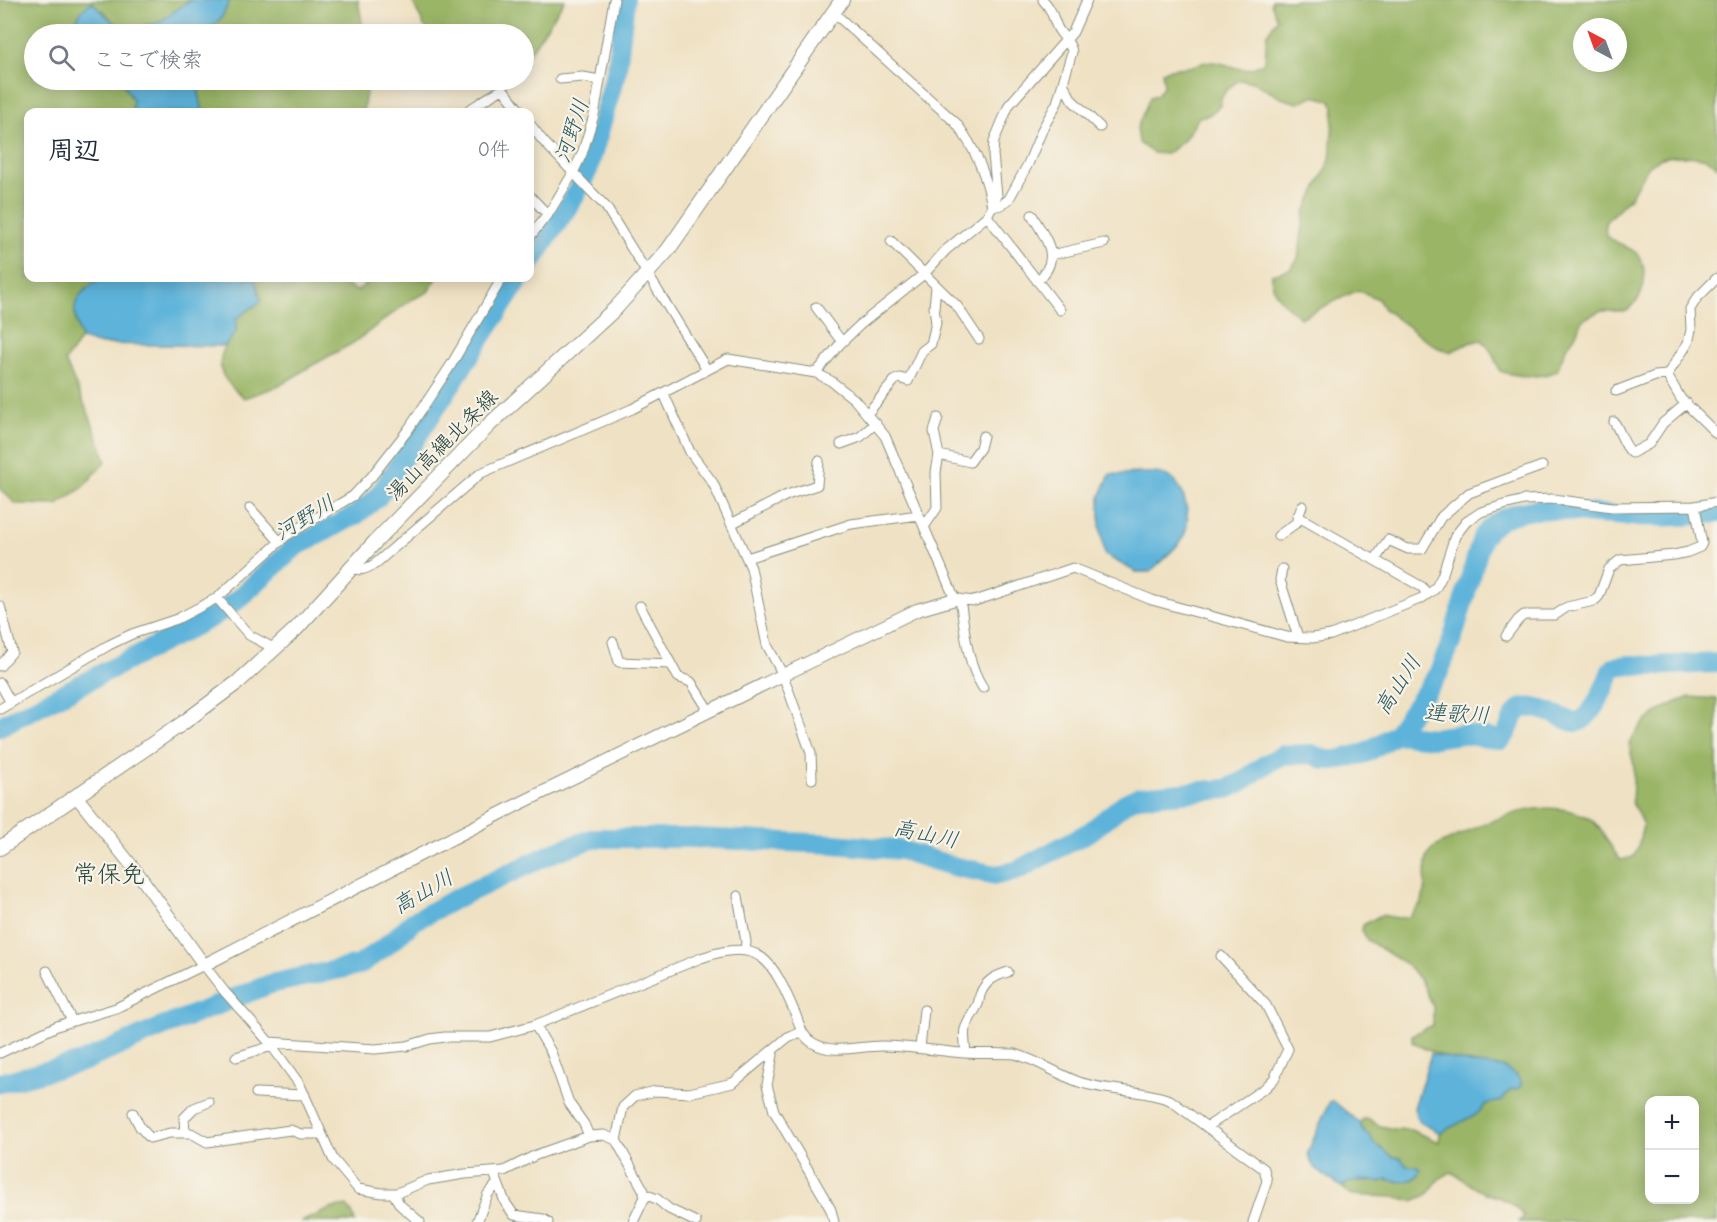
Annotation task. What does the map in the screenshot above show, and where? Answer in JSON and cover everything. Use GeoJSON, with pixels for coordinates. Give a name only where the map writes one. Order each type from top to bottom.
{"type":"FeatureCollection","features":[{"type":"Feature","properties":{"kind":"main road","name":"湯山高縄北条線"},"geometry":{"type":"LineString","coordinates":[[0,848],[212,702],[275,650],[433,481],[490,424],[595,329],[668,250],[837,6]]}},
{"type":"Feature","properties":{"kind":"street"},"geometry":{"type":"LineString","coordinates":[[534,232],[548,215],[582,154],[594,115],[614,0]]}},
{"type":"Feature","properties":{"kind":"street"},"geometry":{"type":"LineString","coordinates":[[992,207],[1009,199],[1028,164],[1064,85],[1072,52],[1071,45],[1056,24],[1052,10],[1043,0]]}},
{"type":"Feature","properties":{"kind":"street"},"geometry":{"type":"LineString","coordinates":[[816,373],[842,342],[861,324],[924,274],[946,250],[987,216],[997,196],[994,141],[1004,117],[1017,94],[1073,32],[1087,0]]}},
{"type":"Feature","properties":{"kind":"street"},"geometry":{"type":"LineString","coordinates":[[837,6],[956,123],[984,172],[992,207]]}},
{"type":"Feature","properties":{"kind":"street"},"geometry":{"type":"LineString","coordinates":[[560,80],[583,77],[599,80]]}},
{"type":"Feature","properties":{"kind":"street"},"geometry":{"type":"LineString","coordinates":[[1064,85],[1072,100],[1101,127]]}},
{"type":"Feature","properties":{"kind":"street"},"geometry":{"type":"LineString","coordinates":[[475,108],[488,96],[501,90]]}},
{"type":"Feature","properties":{"kind":"street"},"geometry":{"type":"LineString","coordinates":[[504,90],[518,108]]}},
{"type":"Feature","properties":{"kind":"street"},"geometry":{"type":"LineString","coordinates":[[534,129],[606,207],[707,370]]}},
{"type":"Feature","properties":{"kind":"street"},"geometry":{"type":"LineString","coordinates":[[534,200],[548,215]]}},
{"type":"Feature","properties":{"kind":"street"},"geometry":{"type":"LineString","coordinates":[[1032,215],[1046,240],[1051,255],[1047,273],[1037,281]]}},
{"type":"Feature","properties":{"kind":"street"},"geometry":{"type":"LineString","coordinates":[[987,216],[1060,310]]}},
{"type":"Feature","properties":{"kind":"street"},"geometry":{"type":"LineString","coordinates":[[891,242],[957,306],[979,339]]}},
{"type":"Feature","properties":{"kind":"street"},"geometry":{"type":"LineString","coordinates":[[1051,255],[1104,243]]}},
{"type":"Feature","properties":{"kind":"street"},"geometry":{"type":"LineString","coordinates":[[1667,375],[1688,343],[1691,330],[1690,309],[1697,298],[1717,278]]}},
{"type":"Feature","properties":{"kind":"street"},"geometry":{"type":"LineString","coordinates":[[0,709],[132,634],[177,619],[219,600],[297,528],[353,496],[408,430],[434,392],[500,282]]}},
{"type":"Feature","properties":{"kind":"street"},"geometry":{"type":"LineString","coordinates":[[867,414],[894,380],[900,378],[908,381],[922,351],[931,344],[936,323],[934,307],[936,287]]}},
{"type":"Feature","properties":{"kind":"street"},"geometry":{"type":"LineString","coordinates":[[816,307],[842,342]]}},
{"type":"Feature","properties":{"kind":"street"},"geometry":{"type":"LineString","coordinates":[[352,568],[357,571],[364,570],[375,564],[481,473],[664,394],[728,359],[816,373],[831,381],[876,423],[885,436],[957,599],[969,658],[974,673],[983,688]]}},
{"type":"Feature","properties":{"kind":"street"},"geometry":{"type":"LineString","coordinates":[[1616,391],[1655,376],[1667,375]]}},
{"type":"Feature","properties":{"kind":"street"},"geometry":{"type":"LineString","coordinates":[[1667,375],[1681,399],[1715,428]]}},
{"type":"Feature","properties":{"kind":"street"},"geometry":{"type":"LineString","coordinates":[[664,394],[690,452],[713,483],[751,568],[767,645],[783,675],[811,753],[812,779]]}},
{"type":"Feature","properties":{"kind":"street"},"geometry":{"type":"LineString","coordinates":[[1614,422],[1622,432],[1627,448],[1632,453],[1649,444],[1664,423],[1687,403]]}},
{"type":"Feature","properties":{"kind":"street"},"geometry":{"type":"LineString","coordinates":[[924,527],[937,508],[936,472],[939,455],[934,431],[938,418]]}},
{"type":"Feature","properties":{"kind":"street"},"geometry":{"type":"LineString","coordinates":[[841,444],[860,437],[876,423]]}},
{"type":"Feature","properties":{"kind":"street"},"geometry":{"type":"LineString","coordinates":[[939,455],[970,462],[980,448],[983,436]]}},
{"type":"Feature","properties":{"kind":"street"},"geometry":{"type":"LineString","coordinates":[[731,524],[788,495],[817,485],[819,461]]}},
{"type":"Feature","properties":{"kind":"street"},"geometry":{"type":"LineString","coordinates":[[1375,560],[1388,540],[1408,549],[1422,549],[1442,517],[1469,493],[1542,466]]}},
{"type":"Feature","properties":{"kind":"street"},"geometry":{"type":"LineString","coordinates":[[0,1053],[57,1026],[116,1008],[519,804],[917,610],[957,599],[975,601],[1072,568],[1152,600],[1287,637],[1312,638],[1331,635],[1435,589],[1442,576],[1455,536],[1466,522],[1481,512],[1504,504],[1524,500],[1552,499],[1612,507],[1696,512],[1717,502]]}},
{"type":"Feature","properties":{"kind":"street"},"geometry":{"type":"LineString","coordinates":[[249,508],[280,542]]}},
{"type":"Feature","properties":{"kind":"street"},"geometry":{"type":"LineString","coordinates":[[1278,536],[1296,523],[1300,511],[1375,560],[1422,587],[1427,594]]}},
{"type":"Feature","properties":{"kind":"street"},"geometry":{"type":"LineString","coordinates":[[1506,636],[1524,615],[1554,615],[1571,606],[1589,604],[1594,601],[1599,596],[1609,569],[1620,560],[1674,555],[1697,549],[1702,543],[1696,512]]}},
{"type":"Feature","properties":{"kind":"street"},"geometry":{"type":"LineString","coordinates":[[747,558],[851,524],[919,514]]}},
{"type":"Feature","properties":{"kind":"street"},"geometry":{"type":"LineString","coordinates":[[1282,569],[1280,580],[1298,638]]}},
{"type":"Feature","properties":{"kind":"street"},"geometry":{"type":"LineString","coordinates":[[219,600],[249,635],[275,650]]}},
{"type":"Feature","properties":{"kind":"street"},"geometry":{"type":"LineString","coordinates":[[0,606],[12,652],[0,666]]}},
{"type":"Feature","properties":{"kind":"street"},"geometry":{"type":"LineString","coordinates":[[640,606],[678,677],[691,682],[709,711]]}},
{"type":"Feature","properties":{"kind":"street"},"geometry":{"type":"LineString","coordinates":[[613,642],[620,662],[671,664]]}},
{"type":"Feature","properties":{"kind":"street"},"geometry":{"type":"LineString","coordinates":[[0,683],[10,703]]}},
{"type":"Feature","properties":{"kind":"street"},"geometry":{"type":"LineString","coordinates":[[76,796],[140,876],[224,992],[271,1044],[300,1085],[333,1159],[358,1190],[393,1193],[428,1179],[504,1171],[536,1155],[589,1136],[604,1135],[616,1140]]}},
{"type":"Feature","properties":{"kind":"street"},"geometry":{"type":"LineString","coordinates":[[738,896],[746,942],[745,949]]}},
{"type":"Feature","properties":{"kind":"street"},"geometry":{"type":"LineString","coordinates":[[236,1057],[271,1044],[390,1048],[445,1037],[490,1037],[535,1025],[720,951],[745,949],[769,964],[779,979],[801,1032],[816,1045],[836,1049],[881,1046],[966,1053],[1015,1054],[1079,1082],[1113,1090],[1153,1094],[1170,1100],[1258,1162],[1266,1172],[1267,1181],[1253,1222]]}},
{"type":"Feature","properties":{"kind":"street"},"geometry":{"type":"LineString","coordinates":[[1207,1127],[1270,1084],[1288,1049],[1266,1005],[1221,956]]}},
{"type":"Feature","properties":{"kind":"street"},"geometry":{"type":"LineString","coordinates":[[47,971],[72,1021]]}},
{"type":"Feature","properties":{"kind":"street"},"geometry":{"type":"LineString","coordinates":[[966,1053],[964,1031],[976,1009],[981,993],[993,977],[1008,972]]}},
{"type":"Feature","properties":{"kind":"street"},"geometry":{"type":"LineString","coordinates":[[920,1048],[924,1010]]}},
{"type":"Feature","properties":{"kind":"street"},"geometry":{"type":"LineString","coordinates":[[535,1025],[554,1060],[569,1103],[584,1124],[589,1136]]}},
{"type":"Feature","properties":{"kind":"street"},"geometry":{"type":"LineString","coordinates":[[633,1222],[645,1197],[616,1140],[623,1107],[635,1096],[656,1090],[688,1093],[733,1083],[788,1037],[801,1032]]}},
{"type":"Feature","properties":{"kind":"street"},"geometry":{"type":"LineString","coordinates":[[771,1051],[773,1055],[767,1086],[774,1111],[831,1210],[834,1222]]}},
{"type":"Feature","properties":{"kind":"street"},"geometry":{"type":"LineString","coordinates":[[256,1093],[305,1095]]}},
{"type":"Feature","properties":{"kind":"street"},"geometry":{"type":"LineString","coordinates":[[185,1133],[184,1118],[194,1108],[209,1102]]}},
{"type":"Feature","properties":{"kind":"street"},"geometry":{"type":"LineString","coordinates":[[133,1113],[140,1127],[150,1138],[170,1133],[190,1133],[207,1142],[290,1130],[301,1134],[322,1134]]}},
{"type":"Feature","properties":{"kind":"street"},"geometry":{"type":"LineString","coordinates":[[494,1173],[505,1202],[514,1215],[543,1219],[548,1222]]}},
{"type":"Feature","properties":{"kind":"street"},"geometry":{"type":"LineString","coordinates":[[477,1222],[488,1194],[498,1183]]}},
{"type":"Feature","properties":{"kind":"street"},"geometry":{"type":"LineString","coordinates":[[393,1193],[400,1205],[420,1222]]}},
{"type":"Feature","properties":{"kind":"street"},"geometry":{"type":"LineString","coordinates":[[644,1194],[696,1222]]}},
{"type":"Feature","properties":{"kind":"green space"},"geometry":{"type":"Polygon","coordinates":[[[0,0],[193,0],[154,24],[114,23],[103,10],[75,21],[75,24],[24,24],[24,90],[127,90],[133,100],[132,108],[24,108],[24,282],[96,282],[84,291],[76,303],[76,318],[81,339],[65,361],[90,417],[106,461],[82,488],[57,505],[16,504],[0,489],[0,0]]]}},
{"type":"Feature","properties":{"kind":"green space"},"geometry":{"type":"Polygon","coordinates":[[[230,0],[358,0],[362,24],[215,24],[222,17],[230,0]]]}},
{"type":"Feature","properties":{"kind":"green space"},"geometry":{"type":"Polygon","coordinates":[[[412,0],[565,0],[534,46],[534,24],[423,24],[412,0]]]}},
{"type":"Feature","properties":{"kind":"green space"},"geometry":{"type":"Polygon","coordinates":[[[1272,0],[1717,0],[1717,167],[1706,159],[1678,156],[1661,158],[1648,168],[1631,196],[1605,223],[1606,235],[1635,252],[1642,261],[1644,279],[1640,296],[1627,311],[1600,311],[1582,320],[1575,336],[1566,348],[1557,371],[1528,376],[1500,371],[1491,351],[1482,340],[1450,352],[1436,347],[1384,309],[1378,299],[1358,290],[1300,318],[1276,294],[1272,274],[1290,269],[1298,259],[1305,212],[1330,160],[1334,107],[1330,100],[1313,96],[1298,103],[1281,98],[1253,82],[1239,80],[1224,94],[1220,106],[1209,115],[1199,117],[1184,140],[1167,154],[1153,153],[1139,143],[1137,128],[1150,97],[1157,95],[1164,85],[1162,72],[1207,62],[1242,69],[1256,66],[1265,61],[1267,34],[1277,19],[1272,0]]]}},
{"type":"Feature","properties":{"kind":"green space"},"geometry":{"type":"Polygon","coordinates":[[[198,90],[366,90],[364,108],[202,108],[198,90]]]}},
{"type":"Feature","properties":{"kind":"green space"},"geometry":{"type":"Polygon","coordinates":[[[256,282],[343,282],[342,284],[357,291],[368,282],[434,282],[428,292],[411,300],[353,343],[279,386],[244,398],[223,375],[220,362],[234,331],[236,319],[261,301],[256,282]]]}},
{"type":"Feature","properties":{"kind":"green space"},"geometry":{"type":"Polygon","coordinates":[[[1690,697],[1717,699],[1717,1222],[1519,1222],[1524,1216],[1513,1205],[1479,1190],[1451,1172],[1439,1179],[1427,1195],[1413,1201],[1394,1197],[1350,1195],[1342,1187],[1352,1181],[1413,1180],[1419,1176],[1421,1170],[1418,1167],[1407,1166],[1400,1158],[1388,1154],[1376,1145],[1360,1123],[1363,1119],[1369,1119],[1380,1126],[1411,1130],[1439,1142],[1440,1133],[1477,1114],[1486,1104],[1502,1101],[1510,1090],[1518,1088],[1503,1067],[1456,1060],[1434,1053],[1412,1042],[1412,1035],[1433,1025],[1433,1007],[1422,982],[1406,964],[1367,940],[1362,930],[1363,925],[1381,915],[1409,917],[1421,903],[1423,897],[1426,861],[1431,850],[1445,841],[1522,811],[1555,808],[1587,817],[1602,831],[1621,860],[1633,857],[1643,825],[1632,802],[1634,766],[1629,744],[1647,720],[1663,709],[1690,697]]]}},
{"type":"Feature","properties":{"kind":"green space"},"geometry":{"type":"Polygon","coordinates":[[[347,1206],[355,1222],[301,1222],[332,1208],[347,1206]]]}},
{"type":"Feature","properties":{"kind":"water"},"geometry":{"type":"Polygon","coordinates":[[[193,0],[230,0],[222,17],[215,24],[154,24],[193,0]]]}},
{"type":"Feature","properties":{"kind":"water"},"geometry":{"type":"Polygon","coordinates":[[[92,2],[114,23],[118,24],[76,24],[79,15],[92,2]]]}},
{"type":"Feature","properties":{"kind":"water"},"geometry":{"type":"Polygon","coordinates":[[[127,90],[198,90],[202,108],[132,108],[133,100],[127,90]]]}},
{"type":"Feature","properties":{"kind":"water"},"geometry":{"type":"Polygon","coordinates":[[[96,282],[256,282],[261,301],[236,319],[236,332],[225,346],[97,344],[81,339],[75,310],[79,297],[96,282]]]}},
{"type":"Feature","properties":{"kind":"water"},"geometry":{"type":"Polygon","coordinates":[[[1110,474],[1161,474],[1172,479],[1182,491],[1187,509],[1186,531],[1176,547],[1150,572],[1136,572],[1105,555],[1100,525],[1100,497],[1110,474]]]}},
{"type":"Feature","properties":{"kind":"water"},"geometry":{"type":"Polygon","coordinates":[[[1431,1054],[1474,1064],[1503,1067],[1517,1076],[1522,1083],[1519,1088],[1510,1090],[1502,1101],[1486,1104],[1477,1114],[1440,1133],[1418,1121],[1414,1108],[1431,1054]]]}},
{"type":"Feature","properties":{"kind":"water"},"geometry":{"type":"Polygon","coordinates":[[[1333,1101],[1360,1123],[1363,1131],[1374,1143],[1393,1157],[1400,1158],[1407,1166],[1418,1167],[1421,1170],[1419,1174],[1406,1181],[1396,1182],[1387,1179],[1380,1183],[1360,1180],[1342,1187],[1320,1172],[1312,1164],[1308,1152],[1329,1103],[1333,1101]]]}},
{"type":"Feature","properties":{"kind":"waterway","name":"河野川"},"geometry":{"type":"LineString","coordinates":[[534,258],[573,199],[588,170],[617,69],[625,0]]}},
{"type":"Feature","properties":{"kind":"waterway","name":"河野川"},"geometry":{"type":"LineString","coordinates":[[0,726],[214,616],[236,601],[295,547],[356,515],[378,497],[517,282]]}},
{"type":"Feature","properties":{"kind":"waterway","name":"高山川"},"geometry":{"type":"LineString","coordinates":[[0,1083],[82,1062],[270,984],[359,965],[385,947],[414,921],[557,851],[595,838],[693,838],[835,844],[901,850],[952,866],[996,875],[1016,871],[1091,831],[1125,803],[1138,797],[1226,789],[1240,783],[1283,755],[1312,754],[1325,760],[1337,760],[1366,753],[1396,734],[1438,674],[1452,640],[1482,538],[1492,526],[1505,518],[1535,510],[1642,516],[1717,513]]}},
{"type":"Feature","properties":{"kind":"waterway","name":"連歌川"},"geometry":{"type":"LineString","coordinates":[[1396,734],[1433,738],[1461,734],[1501,740],[1517,712],[1525,708],[1543,710],[1574,722],[1580,721],[1591,711],[1615,667],[1717,663]]}},
{"type":"Feature","properties":{"kind":"district","name":"常保免"},"geometry":{"type":"Point","coordinates":[109,874]}}]}
